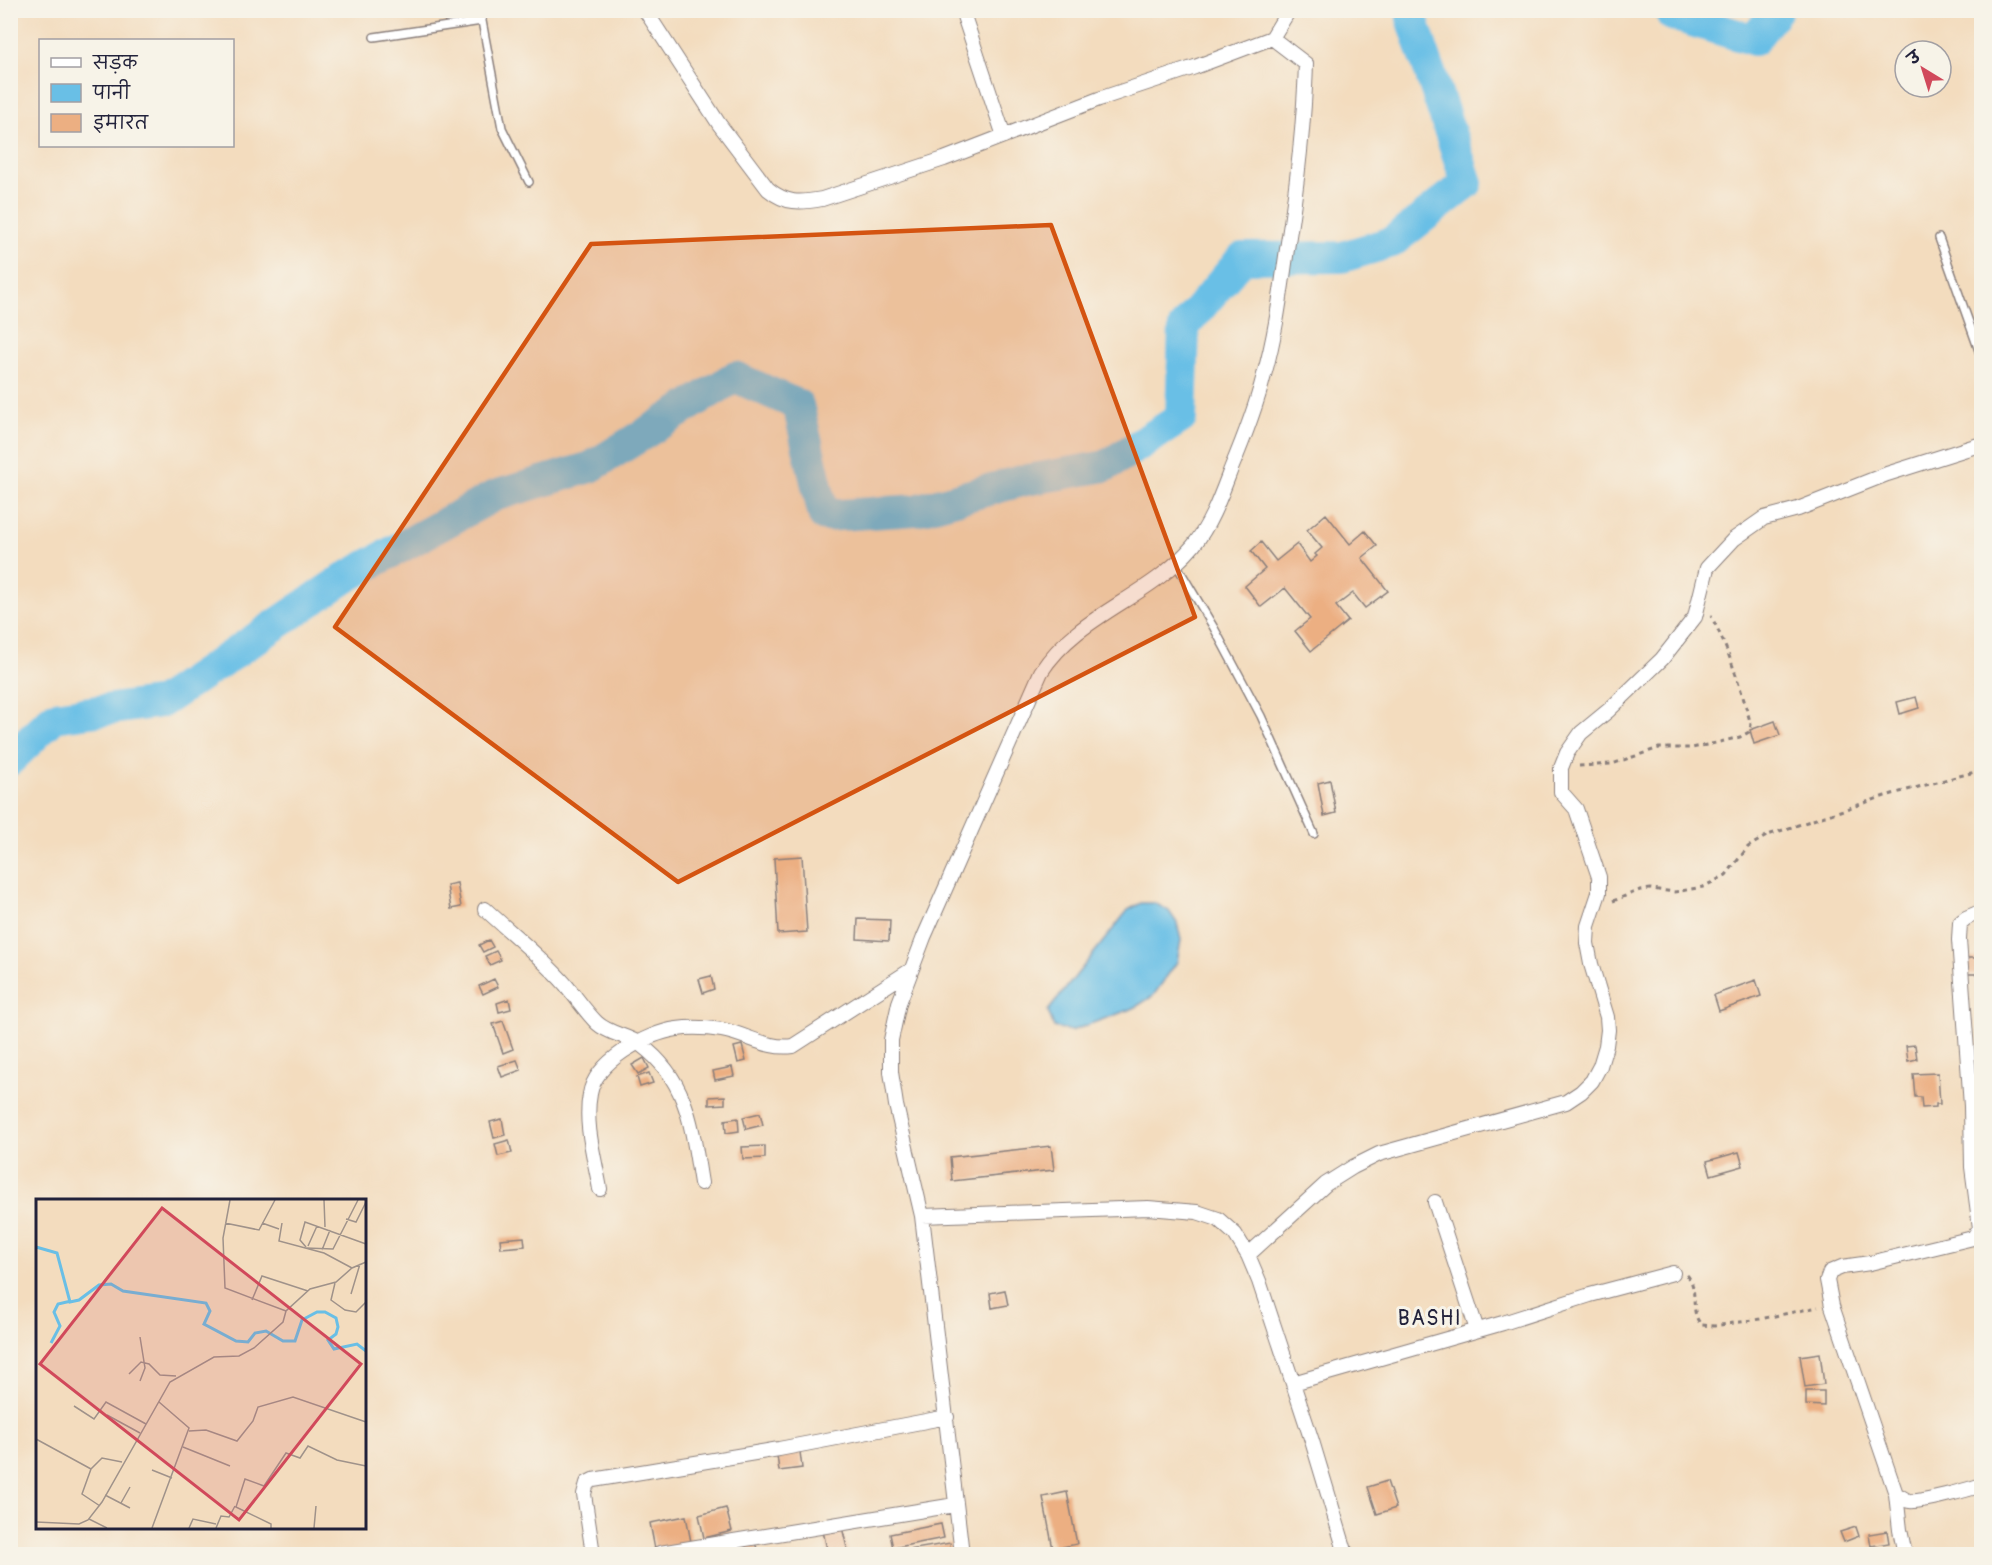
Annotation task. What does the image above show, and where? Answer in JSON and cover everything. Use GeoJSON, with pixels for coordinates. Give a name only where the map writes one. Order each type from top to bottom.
{"type":"FeatureCollection","features":[{"type":"Feature","properties":{"kind":"street"},"geometry":{"type":"LineString","coordinates":[[645,10],[719,124],[768,189],[789,202],[802,203],[822,199],[944,159],[1099,99],[1272,38],[1289,10]]}},
{"type":"Feature","properties":{"kind":"street"},"geometry":{"type":"LineString","coordinates":[[962,10],[1004,136]]}},
{"type":"Feature","properties":{"kind":"street"},"geometry":{"type":"LineString","coordinates":[[962,1554],[922,1216],[891,1072],[891,1040],[899,1004],[911,970],[1041,672],[1052,654],[1078,631],[1146,588],[1176,564],[1195,543],[1207,525],[1244,436],[1264,374],[1277,312],[1294,206],[1304,123],[1306,64],[1272,38]]}},
{"type":"Feature","properties":{"kind":"street"},"geometry":{"type":"LineString","coordinates":[[1248,1255],[1326,1184],[1353,1167],[1379,1154],[1566,1102],[1592,1081],[1600,1066],[1608,1030],[1607,1017],[1587,943],[1588,926],[1599,893],[1599,877],[1576,809],[1561,792],[1561,768],[1567,753],[1581,733],[1632,689],[1662,659],[1695,617],[1707,568],[1734,539],[1764,518],[1798,509],[1887,474],[1982,444]]}},
{"type":"Feature","properties":{"kind":"street"},"geometry":{"type":"LineString","coordinates":[[485,909],[565,984],[598,1024],[613,1034],[639,1043],[661,1064],[681,1091],[691,1123],[701,1183]]}},
{"type":"Feature","properties":{"kind":"street"},"geometry":{"type":"LineString","coordinates":[[1905,1554],[1896,1494],[1832,1306],[1827,1280],[1830,1272],[1842,1267],[1870,1263],[1973,1238],[1980,1228],[1972,1167],[1971,1106],[1959,940],[1960,923],[1982,911]]}},
{"type":"Feature","properties":{"kind":"street"},"geometry":{"type":"LineString","coordinates":[[600,1189],[588,1114],[590,1095],[593,1082],[600,1071],[615,1058],[639,1043],[675,1029],[722,1030],[781,1048],[793,1046],[911,970]]}},
{"type":"Feature","properties":{"kind":"street"},"geometry":{"type":"LineString","coordinates":[[1435,1202],[1477,1330]]}},
{"type":"Feature","properties":{"kind":"street"},"geometry":{"type":"LineString","coordinates":[[922,1216],[1136,1208],[1197,1212],[1218,1219],[1235,1234],[1248,1255],[1272,1318],[1346,1554]]}},
{"type":"Feature","properties":{"kind":"street"},"geometry":{"type":"LineString","coordinates":[[1293,1383],[1590,1295],[1673,1273]]}},
{"type":"Feature","properties":{"kind":"street"},"geometry":{"type":"LineString","coordinates":[[593,1554],[584,1494],[587,1483],[593,1480],[779,1449],[947,1417]]}},
{"type":"Feature","properties":{"kind":"street"},"geometry":{"type":"LineString","coordinates":[[1896,1494],[1909,1501],[1982,1485]]}},
{"type":"Feature","properties":{"kind":"street"},"geometry":{"type":"LineString","coordinates":[[660,1553],[955,1505]]}},
{"type":"Feature","properties":{"kind":"lane"},"geometry":{"type":"LineString","coordinates":[[482,10],[482,21],[502,128],[529,182]]}},
{"type":"Feature","properties":{"kind":"lane"},"geometry":{"type":"LineString","coordinates":[[374,37],[482,21]]}},
{"type":"Feature","properties":{"kind":"lane"},"geometry":{"type":"LineString","coordinates":[[1939,238],[1982,359]]}},
{"type":"Feature","properties":{"kind":"lane"},"geometry":{"type":"LineString","coordinates":[[1176,564],[1262,716],[1314,834]]}},
{"type":"Feature","properties":{"kind":"path"},"geometry":{"type":"LineString","coordinates":[[1561,768],[1612,764],[1659,748],[1692,748],[1740,737],[1749,732],[1751,725],[1724,640],[1700,596]]}},
{"type":"Feature","properties":{"kind":"path"},"geometry":{"type":"LineString","coordinates":[[1595,909],[1640,890],[1675,892],[1703,887],[1726,875],[1748,847],[1768,835],[1885,796],[1982,770]]}},
{"type":"Feature","properties":{"kind":"path"},"geometry":{"type":"LineString","coordinates":[[1673,1273],[1687,1275],[1692,1281],[1696,1316],[1702,1325],[1708,1327],[1832,1306]]}},
{"type":"Feature","properties":{"kind":"highlighted area"},"geometry":{"type":"Polygon","coordinates":[[[1051,225],[1195,617],[678,882],[335,627],[591,244],[1051,225]]]}},
{"type":"Feature","properties":{"kind":"water"},"geometry":{"type":"Polygon","coordinates":[[[1141,903],[1155,903],[1169,911],[1177,923],[1181,940],[1177,962],[1153,996],[1134,1008],[1071,1031],[1054,1027],[1048,1011],[1128,910],[1141,903]]]}},
{"type":"Feature","properties":{"kind":"building"},"geometry":{"type":"Polygon","coordinates":[[[1326,514],[1350,544],[1365,531],[1377,546],[1362,558],[1388,591],[1365,608],[1353,593],[1336,606],[1348,621],[1311,651],[1295,631],[1310,619],[1285,588],[1261,607],[1245,586],[1265,569],[1251,551],[1261,542],[1276,561],[1297,544],[1310,562],[1317,556],[1315,554],[1322,548],[1307,530],[1326,514]]]}},
{"type":"Feature","properties":{"kind":"building"},"geometry":{"type":"Polygon","coordinates":[[[1916,697],[1919,708],[1900,714],[1897,702],[1916,697]]]}},
{"type":"Feature","properties":{"kind":"building"},"geometry":{"type":"Polygon","coordinates":[[[1775,721],[1780,735],[1754,744],[1750,730],[1775,721]]]}},
{"type":"Feature","properties":{"kind":"building"},"geometry":{"type":"Polygon","coordinates":[[[1330,780],[1336,813],[1324,816],[1318,783],[1330,780]]]}},
{"type":"Feature","properties":{"kind":"building"},"geometry":{"type":"Polygon","coordinates":[[[802,856],[807,932],[778,934],[774,858],[802,856]]]}},
{"type":"Feature","properties":{"kind":"building"},"geometry":{"type":"Polygon","coordinates":[[[457,883],[461,907],[451,909],[447,885],[457,883]]]}},
{"type":"Feature","properties":{"kind":"building"},"geometry":{"type":"Polygon","coordinates":[[[858,919],[890,920],[889,941],[857,939],[858,919]]]}},
{"type":"Feature","properties":{"kind":"building"},"geometry":{"type":"Polygon","coordinates":[[[489,940],[493,947],[483,952],[479,945],[489,940]]]}},
{"type":"Feature","properties":{"kind":"building"},"geometry":{"type":"Polygon","coordinates":[[[496,951],[501,960],[490,965],[485,956],[496,951]]]}},
{"type":"Feature","properties":{"kind":"building"},"geometry":{"type":"Polygon","coordinates":[[[1966,958],[1982,958],[1982,983],[1978,983],[1978,974],[1966,974],[1966,958]]]}},
{"type":"Feature","properties":{"kind":"building"},"geometry":{"type":"Polygon","coordinates":[[[711,976],[714,989],[703,993],[699,979],[711,976]]]}},
{"type":"Feature","properties":{"kind":"building"},"geometry":{"type":"Polygon","coordinates":[[[494,979],[498,987],[483,994],[479,986],[494,979]]]}},
{"type":"Feature","properties":{"kind":"building"},"geometry":{"type":"Polygon","coordinates":[[[1756,980],[1761,996],[1719,1011],[1714,995],[1756,980]]]}},
{"type":"Feature","properties":{"kind":"building"},"geometry":{"type":"Polygon","coordinates":[[[509,999],[511,1009],[499,1012],[497,1003],[509,999]]]}},
{"type":"Feature","properties":{"kind":"building"},"geometry":{"type":"Polygon","coordinates":[[[503,1021],[513,1049],[503,1053],[493,1024],[503,1021]]]}},
{"type":"Feature","properties":{"kind":"building"},"geometry":{"type":"Polygon","coordinates":[[[742,1045],[746,1061],[738,1063],[734,1047],[742,1045]]]}},
{"type":"Feature","properties":{"kind":"building"},"geometry":{"type":"Polygon","coordinates":[[[1915,1045],[1917,1059],[1908,1061],[1906,1046],[1915,1045]]]}},
{"type":"Feature","properties":{"kind":"building"},"geometry":{"type":"Polygon","coordinates":[[[644,1058],[649,1068],[638,1074],[632,1065],[644,1058]]]}},
{"type":"Feature","properties":{"kind":"building"},"geometry":{"type":"Polygon","coordinates":[[[517,1060],[521,1070],[502,1077],[498,1066],[517,1060]]]}},
{"type":"Feature","properties":{"kind":"building"},"geometry":{"type":"Polygon","coordinates":[[[732,1067],[734,1076],[715,1080],[713,1071],[732,1067]]]}},
{"type":"Feature","properties":{"kind":"building"},"geometry":{"type":"Polygon","coordinates":[[[649,1073],[653,1083],[640,1087],[637,1077],[649,1073]]]}},
{"type":"Feature","properties":{"kind":"building"},"geometry":{"type":"Polygon","coordinates":[[[1938,1073],[1940,1104],[1936,1104],[1936,1107],[1922,1108],[1921,1097],[1915,1097],[1913,1074],[1938,1073]]]}},
{"type":"Feature","properties":{"kind":"building"},"geometry":{"type":"Polygon","coordinates":[[[725,1096],[725,1104],[709,1105],[709,1097],[725,1096]]]}},
{"type":"Feature","properties":{"kind":"building"},"geometry":{"type":"Polygon","coordinates":[[[760,1113],[763,1125],[746,1129],[743,1117],[760,1113]]]}},
{"type":"Feature","properties":{"kind":"building"},"geometry":{"type":"Polygon","coordinates":[[[738,1118],[739,1131],[726,1133],[725,1120],[738,1118]]]}},
{"type":"Feature","properties":{"kind":"building"},"geometry":{"type":"Polygon","coordinates":[[[502,1119],[505,1135],[494,1138],[490,1122],[502,1119]]]}},
{"type":"Feature","properties":{"kind":"building"},"geometry":{"type":"Polygon","coordinates":[[[509,1140],[512,1153],[498,1156],[495,1144],[509,1140]]]}},
{"type":"Feature","properties":{"kind":"building"},"geometry":{"type":"Polygon","coordinates":[[[765,1146],[765,1158],[743,1159],[742,1147],[765,1146]]]}},
{"type":"Feature","properties":{"kind":"building"},"geometry":{"type":"Polygon","coordinates":[[[1051,1146],[1054,1170],[952,1181],[950,1157],[1051,1146]]]}},
{"type":"Feature","properties":{"kind":"building"},"geometry":{"type":"Polygon","coordinates":[[[1739,1152],[1743,1166],[1711,1175],[1707,1161],[1739,1152]]]}},
{"type":"Feature","properties":{"kind":"building"},"geometry":{"type":"Polygon","coordinates":[[[524,1237],[525,1246],[501,1248],[500,1239],[524,1237]]]}},
{"type":"Feature","properties":{"kind":"building"},"geometry":{"type":"Polygon","coordinates":[[[1005,1290],[1008,1305],[992,1308],[990,1293],[1005,1290]]]}},
{"type":"Feature","properties":{"kind":"building"},"geometry":{"type":"Polygon","coordinates":[[[1820,1353],[1824,1384],[1805,1387],[1800,1356],[1820,1353]]]}},
{"type":"Feature","properties":{"kind":"building"},"geometry":{"type":"Polygon","coordinates":[[[1806,1391],[1824,1391],[1824,1406],[1806,1405],[1806,1391]]]}},
{"type":"Feature","properties":{"kind":"building"},"geometry":{"type":"Polygon","coordinates":[[[800,1452],[802,1468],[779,1471],[777,1455],[800,1452]]]}},
{"type":"Feature","properties":{"kind":"building"},"geometry":{"type":"Polygon","coordinates":[[[1387,1481],[1396,1508],[1377,1514],[1368,1487],[1387,1481]]]}},
{"type":"Feature","properties":{"kind":"building"},"geometry":{"type":"Polygon","coordinates":[[[1067,1492],[1077,1544],[1053,1549],[1043,1497],[1067,1492]]]}},
{"type":"Feature","properties":{"kind":"building"},"geometry":{"type":"Polygon","coordinates":[[[726,1508],[732,1531],[704,1538],[699,1515],[726,1508]]]}},
{"type":"Feature","properties":{"kind":"building"},"geometry":{"type":"Polygon","coordinates":[[[686,1516],[691,1542],[655,1549],[650,1523],[686,1516]]]}},
{"type":"Feature","properties":{"kind":"building"},"geometry":{"type":"Polygon","coordinates":[[[941,1524],[944,1538],[893,1548],[890,1534],[941,1524]]]}},
{"type":"Feature","properties":{"kind":"building"},"geometry":{"type":"Polygon","coordinates":[[[842,1527],[848,1552],[828,1554],[823,1531],[842,1527]]]}},
{"type":"Feature","properties":{"kind":"building"},"geometry":{"type":"Polygon","coordinates":[[[1856,1527],[1859,1536],[1844,1542],[1840,1532],[1856,1527]]]}},
{"type":"Feature","properties":{"kind":"building"},"geometry":{"type":"Polygon","coordinates":[[[1887,1531],[1889,1543],[1871,1546],[1869,1534],[1887,1531]]]}},
{"type":"Feature","properties":{"kind":"building"},"geometry":{"type":"Polygon","coordinates":[[[755,1543],[759,1554],[748,1554],[745,1546],[755,1543]]]}},
{"type":"Feature","properties":{"kind":"building"},"geometry":{"type":"Polygon","coordinates":[[[950,1543],[951,1552],[904,1554],[903,1551],[950,1543]]]}},
{"type":"Feature","properties":{"kind":"waterway"},"geometry":{"type":"LineString","coordinates":[[10,760],[54,717],[162,702],[345,578],[494,496],[591,467],[735,377],[798,405],[824,516],[916,510],[1021,481],[1106,466],[1181,418],[1184,327],[1242,258],[1342,257],[1392,242],[1467,183],[1412,18],[1415,10]]}},
{"type":"Feature","properties":{"kind":"waterway"},"geometry":{"type":"LineString","coordinates":[[1674,10],[1672,15],[1754,40],[1777,10]]}},
{"type":"Feature","properties":{"kind":"district","name":"BASHI"},"geometry":{"type":"Point","coordinates":[1430,1318]}}]}
